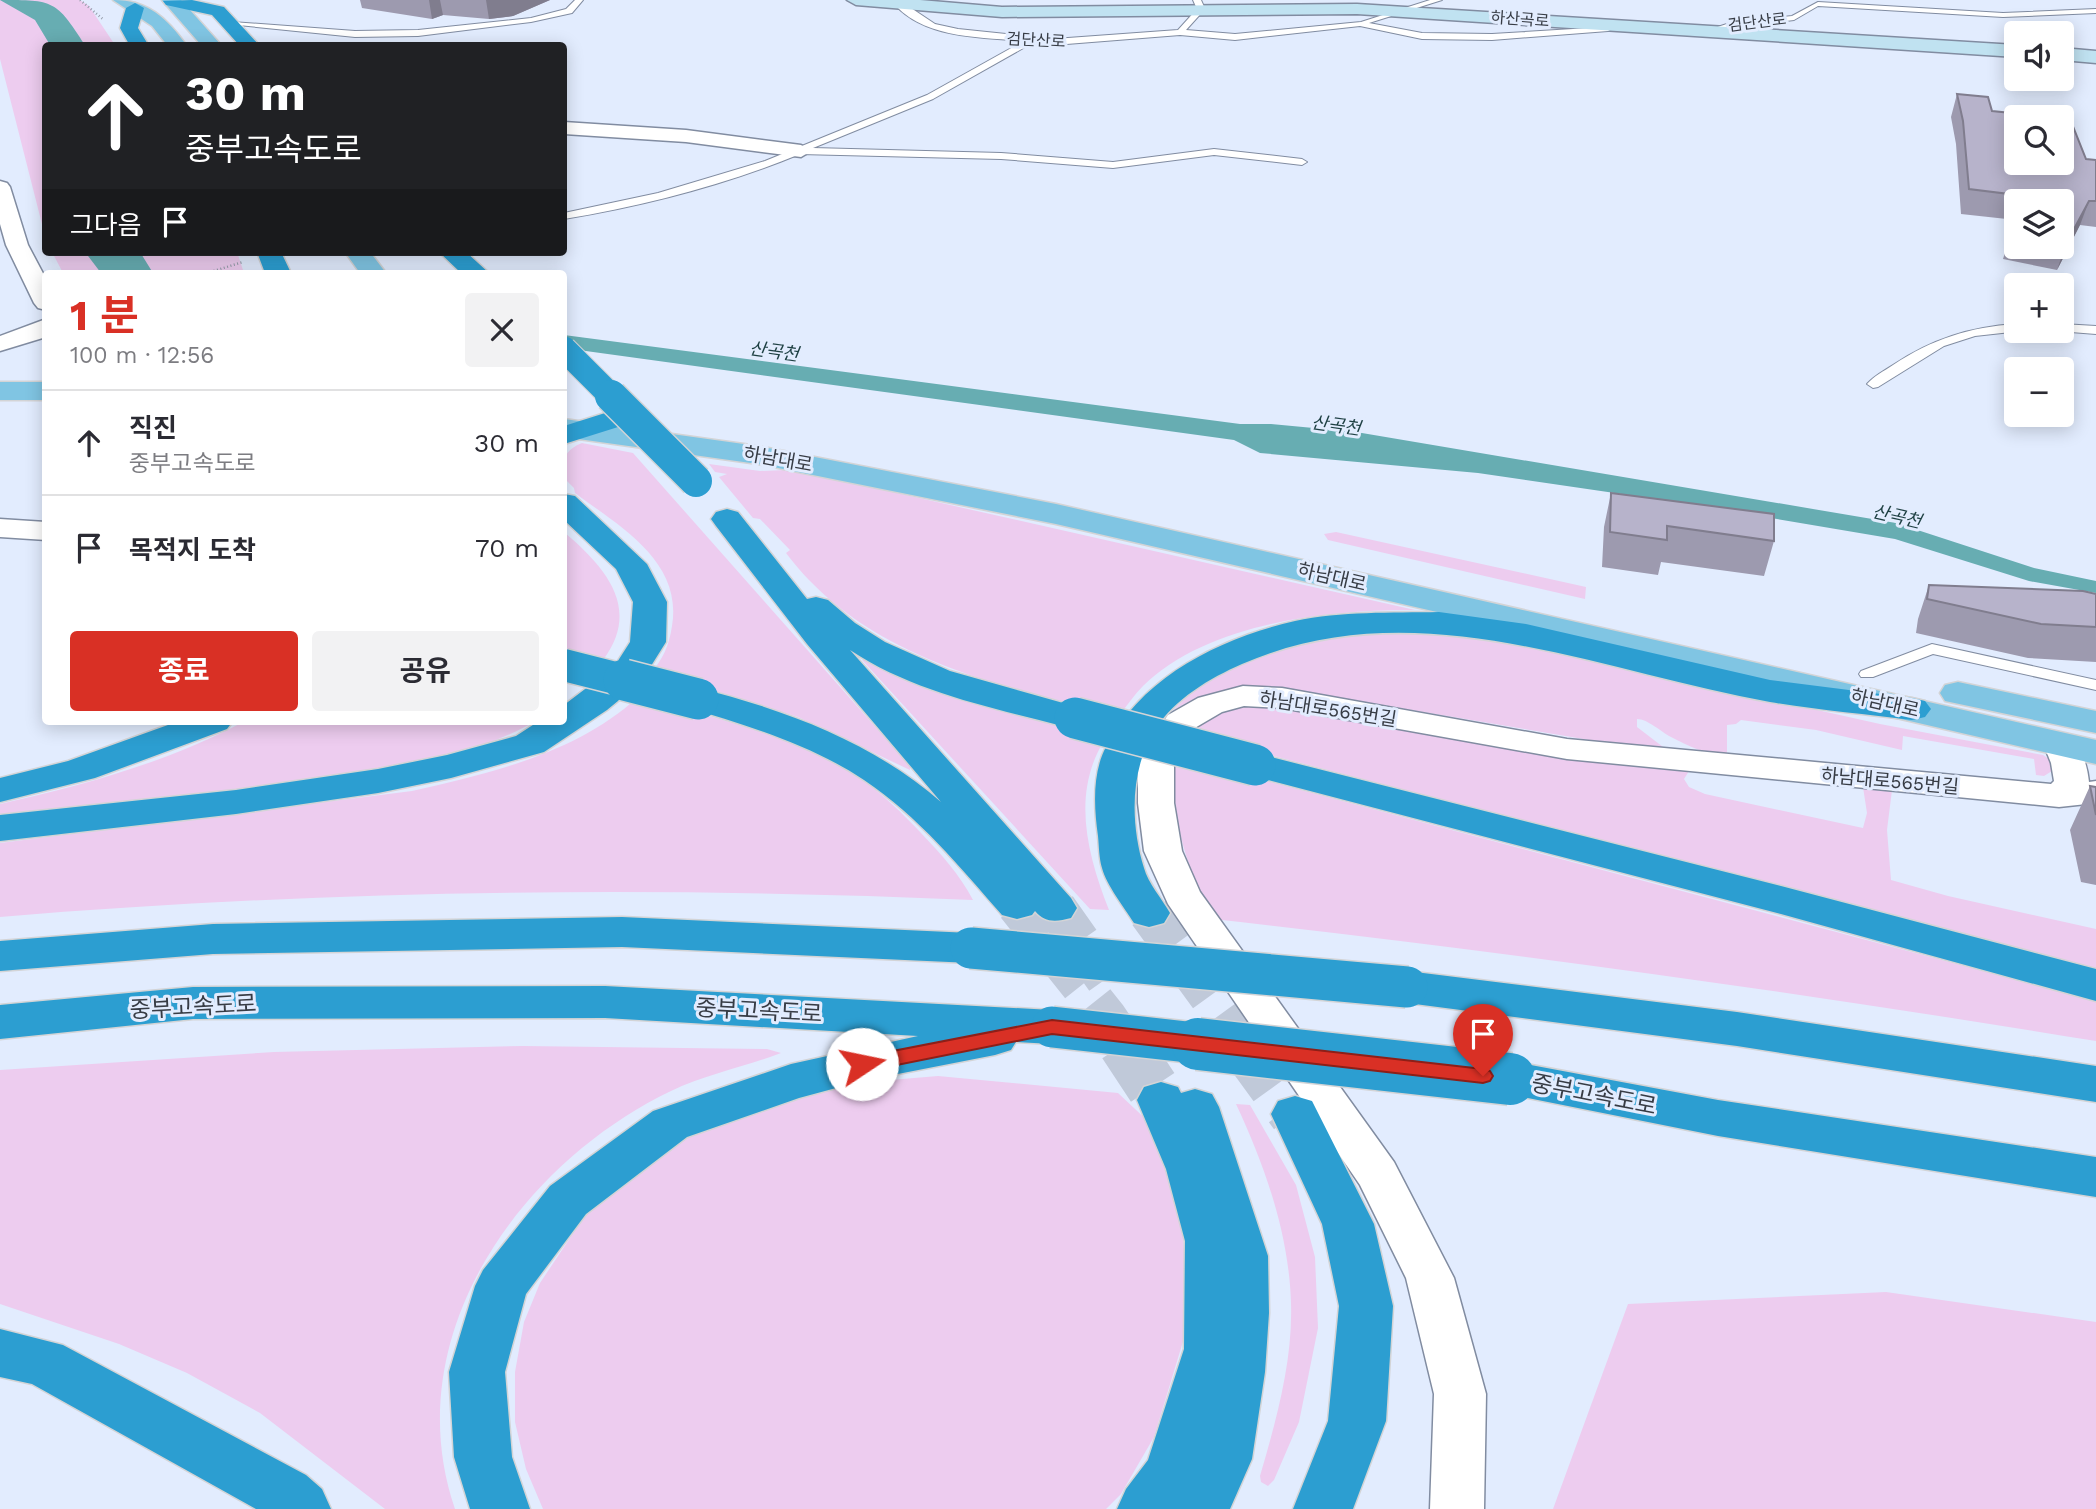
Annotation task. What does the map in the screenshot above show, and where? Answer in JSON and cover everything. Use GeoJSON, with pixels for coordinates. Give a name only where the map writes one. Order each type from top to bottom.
{"type":"FeatureCollection","features":[{"type":"Feature","properties":{"kind":"highway"},"geometry":{"type":"LineString","coordinates":[[172,0],[218,11],[248,42]]}},
{"type":"Feature","properties":{"kind":"highway"},"geometry":{"type":"LineString","coordinates":[[128,4],[129,28],[138,42]]}},
{"type":"Feature","properties":{"kind":"highway"},"geometry":{"type":"LineString","coordinates":[[258,256],[274,270]]}},
{"type":"Feature","properties":{"kind":"highway"},"geometry":{"type":"LineString","coordinates":[[456,256],[472,270]]}},
{"type":"Feature","properties":{"kind":"highway"},"geometry":{"type":"LineString","coordinates":[[567,352],[696,481],[819,637],[1056,908]]}},
{"type":"Feature","properties":{"kind":"highway"},"geometry":{"type":"LineString","coordinates":[[567,506],[630,564],[650,602],[648,642],[628,674],[567,720]]}},
{"type":"Feature","properties":{"kind":"highway"},"geometry":{"type":"LineString","coordinates":[[727,519],[825,616],[853,636],[897,661],[946,681],[1075,718],[1781,900],[2096,985]]}},
{"type":"Feature","properties":{"kind":"highway"},"geometry":{"type":"LineString","coordinates":[[1149,913],[1123,869],[1115,816],[1117,772],[1124,748],[1147,712],[1189,678],[1207,666],[1237,653],[1299,631],[1367,624],[1439,622],[1526,635],[1770,691],[1912,709]]}},
{"type":"Feature","properties":{"kind":"highway"},"geometry":{"type":"LineString","coordinates":[[567,666],[698,699],[778,725],[868,766],[928,811],[1017,905]]}},
{"type":"Feature","properties":{"kind":"highway"},"geometry":{"type":"LineString","coordinates":[[0,790],[81,769],[203,725]]}},
{"type":"Feature","properties":{"kind":"highway"},"geometry":{"type":"LineString","coordinates":[[0,828],[236,802],[378,781],[451,766],[530,744],[559,725]]}},
{"type":"Feature","properties":{"kind":"highway"},"geometry":{"type":"LineString","coordinates":[[0,956],[213,939],[622,932],[971,948],[1407,987],[1737,1029],[2096,1084]]}},
{"type":"Feature","properties":{"kind":"highway","name":"중부고속도로"},"geometry":{"type":"LineString","coordinates":[[0,1022],[193,1003],[605,1002],[1052,1027],[1510,1079],[1718,1118],[2096,1177]]}},
{"type":"Feature","properties":{"kind":"highway"},"geometry":{"type":"LineString","coordinates":[[500,1509],[483,1457],[477,1372],[502,1286],[568,1200],[670,1124],[791,1082],[862,1064],[1052,1027]]}},
{"type":"Feature","properties":{"kind":"highway"},"geometry":{"type":"LineString","coordinates":[[1147,1509],[1173,1473],[1212,1349],[1211,1241],[1191,1169],[1178,1104],[1242,1256],[1242,1313],[1237,1372],[1223,1459],[1199,1509]]}},
{"type":"Feature","properties":{"kind":"highway"},"geometry":{"type":"LineString","coordinates":[[1295,1114],[1348,1224],[1366,1306],[1357,1421],[1323,1509]]}},
{"type":"Feature","properties":{"kind":"highway"},"geometry":{"type":"LineString","coordinates":[[0,1353],[43,1362],[285,1494],[301,1509]]}},
{"type":"Feature","properties":{"kind":"main road"},"geometry":{"type":"LineString","coordinates":[[172,0],[209,42]]}},
{"type":"Feature","properties":{"kind":"main road"},"geometry":{"type":"LineString","coordinates":[[128,4],[158,22],[175,42]]}},
{"type":"Feature","properties":{"kind":"main road"},"geometry":{"type":"LineString","coordinates":[[360,256],[371,270]]}},
{"type":"Feature","properties":{"kind":"main road"},"geometry":{"type":"LineString","coordinates":[[0,391],[42,391]]}},
{"type":"Feature","properties":{"kind":"main road"},"geometry":{"type":"LineString","coordinates":[[0,407],[42,407]]}},
{"type":"Feature","properties":{"kind":"main road","name":"하남대로"},"geometry":{"type":"LineString","coordinates":[[567,425],[624,416],[732,430],[1021,486],[1867,674],[2096,722]]}},
{"type":"Feature","properties":{"kind":"main road","name":"하남대로"},"geometry":{"type":"LineString","coordinates":[[567,425],[758,455],[1056,514],[2096,752]]}},
{"type":"Feature","properties":{"kind":"street","name":"하산곡로"},"geometry":{"type":"LineString","coordinates":[[856,0],[1041,12],[1199,4],[1406,11],[2004,50]]}},
{"type":"Feature","properties":{"kind":"street"},"geometry":{"type":"LineString","coordinates":[[2074,55],[2096,57]]}},
{"type":"Feature","properties":{"kind":"street"},"geometry":{"type":"LineString","coordinates":[[567,128],[686,136],[800,151]]}},
{"type":"Feature","properties":{"kind":"street"},"geometry":{"type":"LineString","coordinates":[[0,187],[17,245],[42,295]]}},
{"type":"Feature","properties":{"kind":"street"},"geometry":{"type":"LineString","coordinates":[[0,344],[31,335],[42,328]]}},
{"type":"Feature","properties":{"kind":"street"},"geometry":{"type":"LineString","coordinates":[[0,528],[42,531]]}},
{"type":"Feature","properties":{"kind":"street","name":"하남대로565번길"},"geometry":{"type":"LineString","coordinates":[[1457,1509],[1460,1394],[1430,1278],[1378,1175],[1182,895],[1163,851],[1156,803],[1156,763],[1180,722],[1210,705],[1243,696],[1282,698],[1579,751],[2077,794]]}},
{"type":"Feature","properties":{"kind":"street"},"geometry":{"type":"LineString","coordinates":[[2060,743],[2069,763],[2071,783],[2077,794]]}},
{"type":"Feature","properties":{"kind":"lane"},"geometry":{"type":"LineString","coordinates":[[232,24],[262,29],[355,34],[418,33],[531,20],[569,11],[579,0]]}},
{"type":"Feature","properties":{"kind":"lane","name":"검단산로"},"geometry":{"type":"LineString","coordinates":[[897,3],[932,26],[958,32],[1031,41],[1077,42],[1180,32],[1236,37],[1360,23],[1438,0]]}},
{"type":"Feature","properties":{"kind":"lane"},"geometry":{"type":"LineString","coordinates":[[1802,0],[1811,6]]}},
{"type":"Feature","properties":{"kind":"lane"},"geometry":{"type":"LineString","coordinates":[[2061,0],[2071,10]]}},
{"type":"Feature","properties":{"kind":"lane"},"geometry":{"type":"LineString","coordinates":[[1180,32],[1199,4]]}},
{"type":"Feature","properties":{"kind":"lane","name":"검단산로"},"geometry":{"type":"LineString","coordinates":[[1709,31],[1721,26],[1798,16],[1811,6],[2003,15],[2096,11]]}},
{"type":"Feature","properties":{"kind":"lane","name":"검단산로"},"geometry":{"type":"LineString","coordinates":[[1360,23],[1422,36],[1492,37],[1608,29],[1618,25]]}},
{"type":"Feature","properties":{"kind":"lane"},"geometry":{"type":"LineString","coordinates":[[567,215],[696,186],[800,151],[930,97],[1031,41]]}},
{"type":"Feature","properties":{"kind":"lane"},"geometry":{"type":"LineString","coordinates":[[800,151],[1001,156],[1113,165],[1214,152],[1302,162]]}},
{"type":"Feature","properties":{"kind":"lane"},"geometry":{"type":"LineString","coordinates":[[1873,384],[1915,354],[1949,337],[2004,328]]}},
{"type":"Feature","properties":{"kind":"lane"},"geometry":{"type":"LineString","coordinates":[[2074,329],[2096,330]]}},
{"type":"Feature","properties":{"kind":"lane"},"geometry":{"type":"LineString","coordinates":[[1867,674],[1932,649],[2096,685]]}},
{"type":"Feature","properties":{"kind":"path"},"geometry":{"type":"LineString","coordinates":[[216,270],[258,256]]}},
{"type":"Feature","properties":{"kind":"shaded area"},"geometry":{"type":"Polygon","coordinates":[[[0,0],[80,0],[89,6],[113,42],[42,42],[42,224],[0,59],[0,0]]]}},
{"type":"Feature","properties":{"kind":"shaded area"},"geometry":{"type":"Polygon","coordinates":[[[0,0],[43,2],[52,6],[67,19],[83,42],[48,42],[35,20],[0,0]]]}},
{"type":"Feature","properties":{"kind":"shaded area"},"geometry":{"type":"Polygon","coordinates":[[[54,256],[238,256],[243,270],[61,270],[54,256]]]}},
{"type":"Feature","properties":{"kind":"shaded area"},"geometry":{"type":"Polygon","coordinates":[[[88,256],[142,256],[151,270],[99,270],[88,256]]]}},
{"type":"Feature","properties":{"kind":"shaded area","name":"산곡천"},"geometry":{"type":"Polygon","coordinates":[[[567,335],[1240,424],[1271,424],[1356,432],[1896,523],[2034,568],[2096,581],[2096,593],[2029,581],[1895,539],[1683,503],[1478,473],[1260,453],[1234,440],[567,348],[567,335]]]}},
{"type":"Feature","properties":{"kind":"shaded area"},"geometry":{"type":"Polygon","coordinates":[[[582,443],[633,453],[910,766],[910,770],[798,717],[650,674],[665,652],[671,633],[673,603],[668,582],[658,564],[628,532],[575,493],[567,481],[567,454],[582,443]]]}},
{"type":"Feature","properties":{"kind":"shaded area"},"geometry":{"type":"Polygon","coordinates":[[[709,464],[760,471],[786,470],[844,481],[1415,610],[1382,610],[1308,617],[1235,634],[1201,647],[1170,665],[1143,686],[1119,715],[981,679],[894,643],[854,619],[818,589],[786,553],[790,550],[760,519],[753,518],[719,477],[727,474],[715,472],[709,464]]]}},
{"type":"Feature","properties":{"kind":"shaded area"},"geometry":{"type":"Polygon","coordinates":[[[1336,532],[1586,587],[1585,599],[1328,540],[1324,534],[1336,532]]]}},
{"type":"Feature","properties":{"kind":"shaded area"},"geometry":{"type":"Polygon","coordinates":[[[567,535],[605,574],[619,606],[619,623],[614,641],[603,660],[567,650],[567,535]]]}},
{"type":"Feature","properties":{"kind":"shaded area"},"geometry":{"type":"Polygon","coordinates":[[[1371,630],[1484,636],[1880,724],[2043,755],[2054,762],[2052,771],[2044,776],[2036,775],[2034,759],[1903,736],[1902,750],[1816,730],[1741,720],[1727,725],[1725,756],[1691,746],[1650,723],[1637,719],[1637,727],[1667,750],[1607,743],[1275,687],[1248,688],[1209,695],[1172,711],[1198,686],[1273,647],[1371,630]]]}},
{"type":"Feature","properties":{"kind":"shaded area"},"geometry":{"type":"Polygon","coordinates":[[[862,660],[953,695],[1105,739],[1088,781],[1086,824],[1094,867],[1109,910],[1090,909],[862,660]]]}},
{"type":"Feature","properties":{"kind":"shaded area"},"geometry":{"type":"Polygon","coordinates":[[[638,697],[754,730],[837,764],[870,786],[907,819],[950,865],[973,900],[729,893],[486,893],[243,901],[0,917],[0,843],[412,791],[472,777],[561,747],[588,733],[638,697]]]}},
{"type":"Feature","properties":{"kind":"shaded area"},"geometry":{"type":"Polygon","coordinates":[[[1258,704],[1575,758],[1689,771],[1684,779],[1689,787],[1705,794],[1863,828],[1867,813],[1863,787],[1892,790],[1887,830],[1891,880],[1948,896],[2096,929],[2096,970],[1182,732],[1211,713],[1258,704]]]}},
{"type":"Feature","properties":{"kind":"shaded area"},"geometry":{"type":"Polygon","coordinates":[[[237,725],[528,725],[468,750],[394,769],[317,781],[0,819],[0,804],[126,771],[237,725]]]}},
{"type":"Feature","properties":{"kind":"shaded area"},"geometry":{"type":"Polygon","coordinates":[[[1177,757],[2096,1001],[2096,1041],[1656,974],[1213,919],[1188,862],[1177,818],[1174,776],[1177,757]]]}},
{"type":"Feature","properties":{"kind":"shaded area"},"geometry":{"type":"Polygon","coordinates":[[[523,1046],[767,1049],[781,1053],[685,1085],[616,1123],[565,1163],[520,1210],[484,1263],[457,1320],[442,1381],[441,1445],[455,1509],[385,1509],[260,1413],[187,1373],[119,1344],[0,1304],[0,1070],[274,1052],[523,1046]]]}},
{"type":"Feature","properties":{"kind":"shaded area"},"geometry":{"type":"Polygon","coordinates":[[[938,1076],[1118,1093],[1151,1124],[1170,1171],[1183,1235],[1186,1278],[1185,1335],[1154,1437],[1121,1494],[1106,1509],[543,1509],[526,1469],[515,1422],[515,1372],[524,1322],[540,1283],[588,1211],[672,1145],[709,1123],[832,1087],[938,1076]]]}},
{"type":"Feature","properties":{"kind":"shaded area"},"geometry":{"type":"Polygon","coordinates":[[[1236,1104],[1250,1105],[1296,1185],[1315,1257],[1318,1328],[1299,1422],[1274,1480],[1268,1486],[1261,1482],[1260,1476],[1286,1369],[1291,1325],[1289,1277],[1274,1201],[1236,1104]]]}},
{"type":"Feature","properties":{"kind":"shaded area"},"geometry":{"type":"Polygon","coordinates":[[[1886,1292],[2096,1322],[2096,1509],[1553,1509],[1628,1304],[1886,1292]]]}},
{"type":"Feature","properties":{"kind":"building"},"geometry":{"type":"Polygon","coordinates":[[[1957,94],[1988,97],[1992,111],[2004,112],[2004,175],[2074,175],[2074,129],[2086,159],[2096,160],[2096,201],[2089,201],[2074,229],[2074,189],[2004,189],[2004,193],[1969,189],[1963,121],[1957,94]]]}},
{"type":"Feature","properties":{"kind":"building"},"geometry":{"type":"Polygon","coordinates":[[[1611,493],[1774,514],[1774,541],[1667,526],[1667,540],[1610,532],[1611,493]]]}},
{"type":"Feature","properties":{"kind":"building"},"geometry":{"type":"Polygon","coordinates":[[[1929,585],[2083,591],[2096,594],[2096,627],[2041,624],[1927,599],[1929,585]]]}},
{"type":"Feature","properties":{"kind":"building"},"geometry":{"type":"Polygon","coordinates":[[[2090,786],[2096,787],[2096,815],[2090,786]]]}},
{"type":"Feature","properties":{"kind":"tunnel"},"geometry":{"type":"LineString","coordinates":[[1017,905],[1107,1018],[1125,1045]]}},
{"type":"Feature","properties":{"kind":"tunnel"},"geometry":{"type":"LineString","coordinates":[[1056,908],[1106,979]]}},
{"type":"Feature","properties":{"kind":"tunnel"},"geometry":{"type":"LineString","coordinates":[[1149,913],[1245,1045]]}},
{"type":"Feature","properties":{"kind":"tunnel"},"geometry":{"type":"LineString","coordinates":[[1124,1044],[1161,1100]]}},
{"type":"Feature","properties":{"kind":"tunnel"},"geometry":{"type":"LineString","coordinates":[[1244,1044],[1295,1114]]}},
{"type":"Feature","properties":{"kind":"route"},"geometry":{"type":"LineString","coordinates":[[862,1064],[1052,1027],[1483,1076]]}}]}
